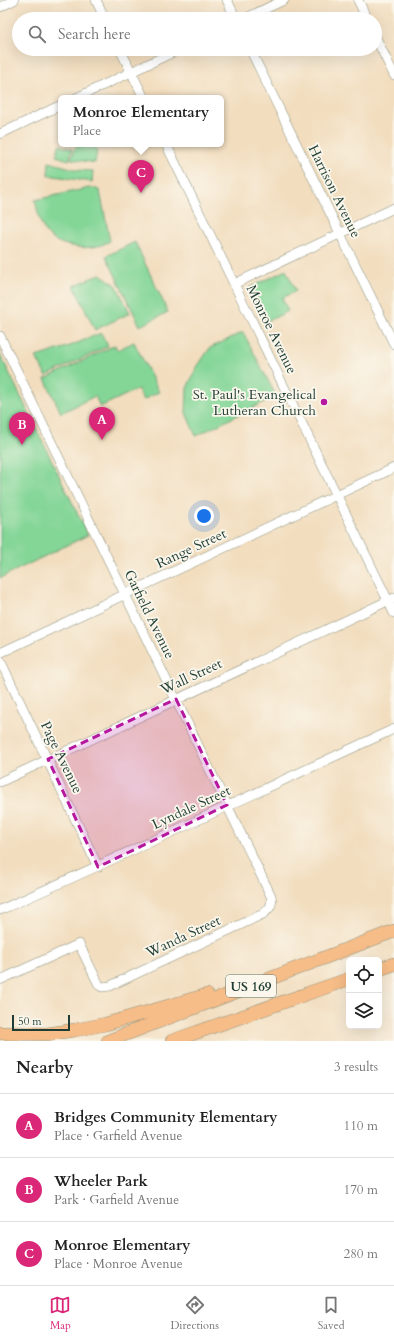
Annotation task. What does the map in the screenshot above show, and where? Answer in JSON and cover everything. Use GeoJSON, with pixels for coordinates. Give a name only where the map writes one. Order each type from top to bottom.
{"type":"FeatureCollection","features":[{"type":"Feature","properties":{"kind":"highway","name":"US 169"},"geometry":{"type":"LineString","coordinates":[[108,1041],[394,931]]}},
{"type":"Feature","properties":{"kind":"highway"},"geometry":{"type":"LineString","coordinates":[[382,968],[394,964]]}},
{"type":"Feature","properties":{"kind":"highway"},"geometry":{"type":"LineString","coordinates":[[0,1034],[48,1034],[106,1024],[280,974]]}},
{"type":"Feature","properties":{"kind":"highway","name":"US 169"},"geometry":{"type":"LineString","coordinates":[[172,1041],[346,980]]}},
{"type":"Feature","properties":{"kind":"highway"},"geometry":{"type":"LineString","coordinates":[[189,1041],[244,1016]]}},
{"type":"Feature","properties":{"kind":"street"},"geometry":{"type":"LineString","coordinates":[[0,7],[14,0]]}},
{"type":"Feature","properties":{"kind":"street"},"geometry":{"type":"LineString","coordinates":[[96,0],[102,12]]}},
{"type":"Feature","properties":{"kind":"street"},"geometry":{"type":"LineString","coordinates":[[227,0],[233,12]]}},
{"type":"Feature","properties":{"kind":"street"},"geometry":{"type":"LineString","coordinates":[[259,12],[284,0]]}},
{"type":"Feature","properties":{"kind":"street"},"geometry":{"type":"LineString","coordinates":[[358,0],[364,12]]}},
{"type":"Feature","properties":{"kind":"street"},"geometry":{"type":"LineString","coordinates":[[382,50],[394,75]]}},
{"type":"Feature","properties":{"kind":"street"},"geometry":{"type":"LineString","coordinates":[[124,56],[143,95]]}},
{"type":"Feature","properties":{"kind":"street"},"geometry":{"type":"LineString","coordinates":[[82,95],[165,56]]}},
{"type":"Feature","properties":{"kind":"street","name":"Harrison Avenue"},"geometry":{"type":"LineString","coordinates":[[253,56],[394,344]]}},
{"type":"Feature","properties":{"kind":"street"},"geometry":{"type":"LineString","coordinates":[[0,134],[58,106]]}},
{"type":"Feature","properties":{"kind":"street","name":"Monroe Avenue"},"geometry":{"type":"LineString","coordinates":[[167,147],[337,495],[391,599],[394,613]]}},
{"type":"Feature","properties":{"kind":"street"},"geometry":{"type":"LineString","coordinates":[[234,284],[394,208]]}},
{"type":"Feature","properties":{"kind":"street","name":"Garfield Avenue"},"geometry":{"type":"LineString","coordinates":[[0,336],[271,896],[272,905]]}},
{"type":"Feature","properties":{"kind":"street","name":"Range Street"},"geometry":{"type":"LineString","coordinates":[[0,653],[394,468]]}},
{"type":"Feature","properties":{"kind":"street","name":"Wall Street"},"geometry":{"type":"LineString","coordinates":[[0,782],[391,599]]}},
{"type":"Feature","properties":{"kind":"street","name":"Page Avenue"},"geometry":{"type":"LineString","coordinates":[[0,660],[98,867]]}},
{"type":"Feature","properties":{"kind":"street","name":"Lyndale Street"},"geometry":{"type":"LineString","coordinates":[[0,910],[98,867],[227,805],[394,729]]}},
{"type":"Feature","properties":{"kind":"street","name":"Wanda Street"},"geometry":{"type":"LineString","coordinates":[[0,980],[78,944],[96,981],[102,986],[110,986],[263,914],[272,905]]}},
{"type":"Feature","properties":{"kind":"highlighted area"},"geometry":{"type":"Polygon","coordinates":[[[176,699],[227,805],[98,867],[48,759],[176,699]]]}},
{"type":"Feature","properties":{"kind":"green space"},"geometry":{"type":"Polygon","coordinates":[[[58,147],[72,149],[69,160],[56,156],[58,147]]]}},
{"type":"Feature","properties":{"kind":"green space"},"geometry":{"type":"Polygon","coordinates":[[[76,147],[96,147],[95,163],[71,159],[76,147]]]}},
{"type":"Feature","properties":{"kind":"green space"},"geometry":{"type":"Polygon","coordinates":[[[49,162],[78,170],[93,171],[92,182],[48,175],[49,162]]]}},
{"type":"Feature","properties":{"kind":"green space"},"geometry":{"type":"Polygon","coordinates":[[[95,188],[100,191],[110,241],[101,245],[87,248],[66,245],[54,240],[50,237],[42,225],[35,200],[95,188]]]}},
{"type":"Feature","properties":{"kind":"green space"},"geometry":{"type":"Polygon","coordinates":[[[135,242],[168,312],[140,326],[106,256],[135,242]]]}},
{"type":"Feature","properties":{"kind":"green space"},"geometry":{"type":"Polygon","coordinates":[[[286,270],[296,291],[282,298],[288,311],[266,322],[249,288],[286,270]]]}},
{"type":"Feature","properties":{"kind":"green space"},"geometry":{"type":"Polygon","coordinates":[[[100,274],[116,285],[130,313],[95,330],[74,286],[100,274]]]}},
{"type":"Feature","properties":{"kind":"green space"},"geometry":{"type":"Polygon","coordinates":[[[243,332],[274,392],[272,398],[196,436],[186,413],[187,388],[197,367],[210,348],[243,332]]]}},
{"type":"Feature","properties":{"kind":"green space"},"geometry":{"type":"Polygon","coordinates":[[[101,333],[108,346],[46,376],[36,357],[70,346],[101,333]]]}},
{"type":"Feature","properties":{"kind":"green space"},"geometry":{"type":"Polygon","coordinates":[[[134,342],[159,392],[143,400],[138,389],[100,407],[95,396],[61,413],[45,379],[115,345],[117,350],[134,342]]]}},
{"type":"Feature","properties":{"kind":"green space"},"geometry":{"type":"Polygon","coordinates":[[[0,354],[88,535],[0,578],[0,354]]]}},
{"type":"Feature","properties":{"kind":"place","name":"Monroe Elementary"},"geometry":{"type":"Point","coordinates":[141,193]}},
{"type":"Feature","properties":{"kind":"place","name":"St. Paul's Evangelical Lutheran Church"},"geometry":{"type":"Point","coordinates":[324,402]}},
{"type":"Feature","properties":{"kind":"place","name":"Bridges Community Elementary"},"geometry":{"type":"Point","coordinates":[102,440]}},
{"type":"Feature","properties":{"kind":"place","name":"Wheeler Park"},"geometry":{"type":"Point","coordinates":[22,445]}}]}
